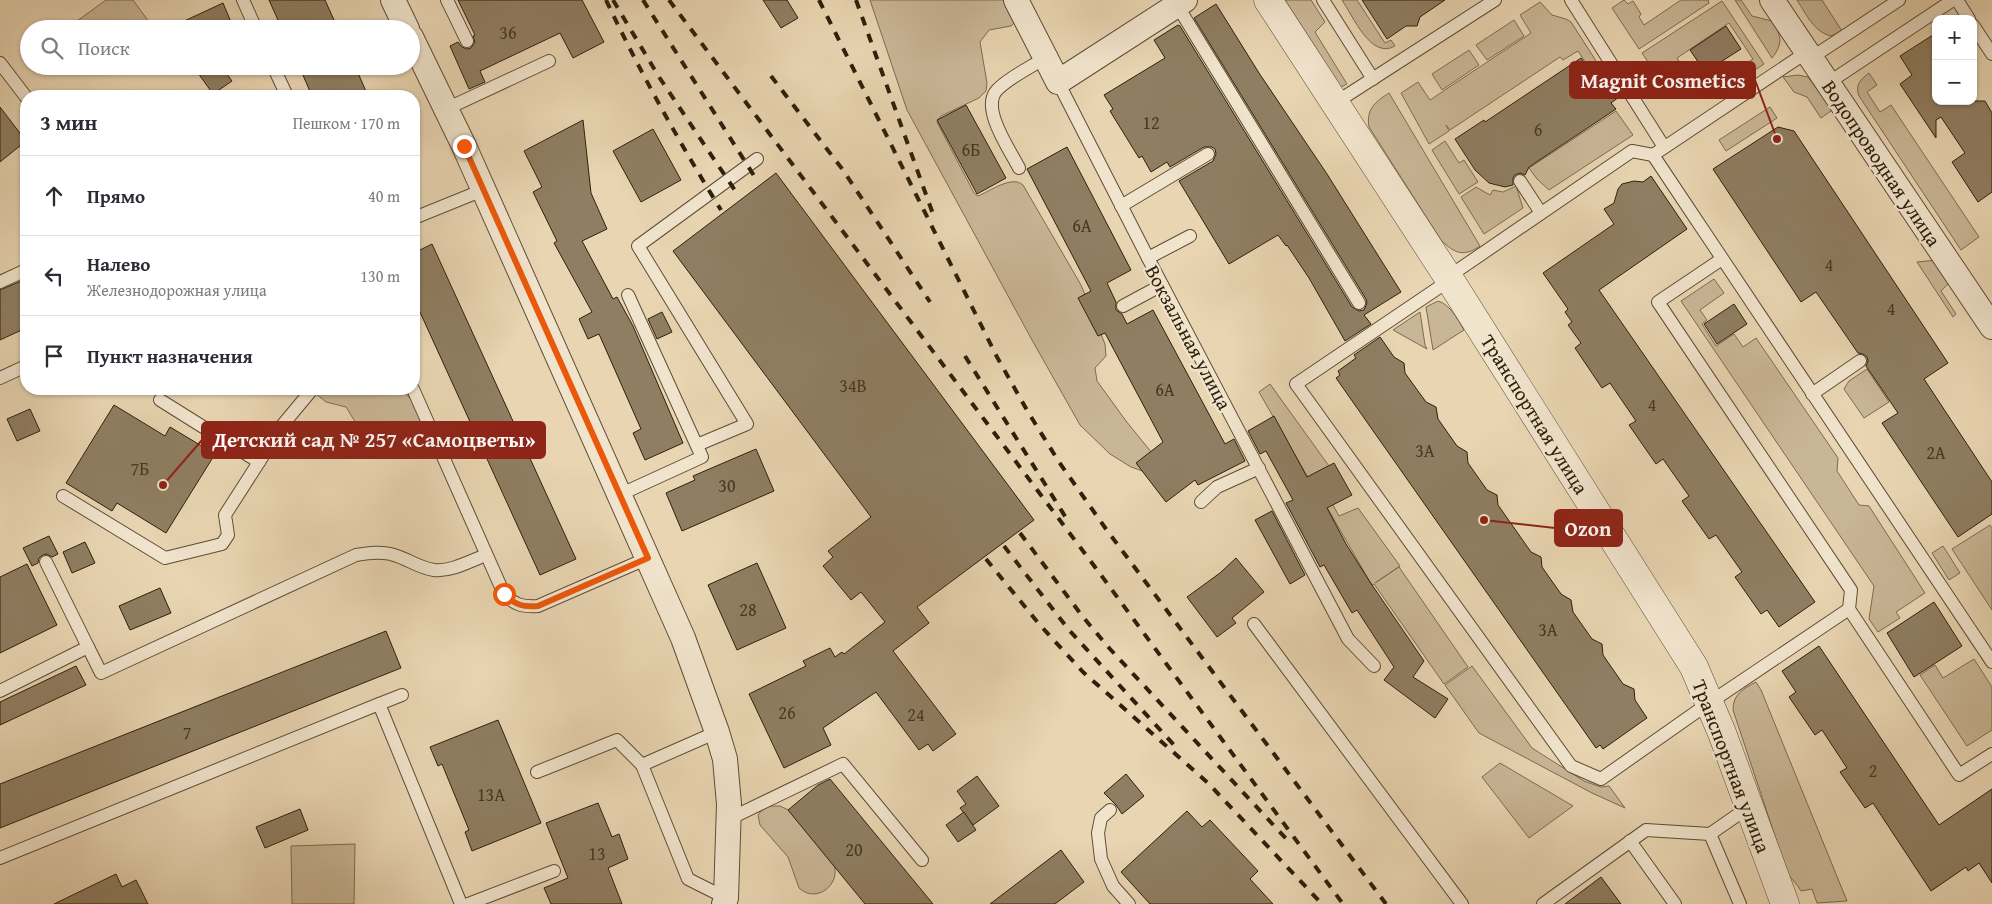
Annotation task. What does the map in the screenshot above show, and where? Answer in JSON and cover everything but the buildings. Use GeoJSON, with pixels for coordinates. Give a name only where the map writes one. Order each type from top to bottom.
{"type":"FeatureCollection","features":[{"type":"Feature","properties":{"kind":"street"},"geometry":{"type":"LineString","coordinates":[[394,0],[403,20]]}},
{"type":"Feature","properties":{"kind":"street","name":"Вокзальная улица"},"geometry":{"type":"LineString","coordinates":[[1016,0],[1058,82]]}},
{"type":"Feature","properties":{"kind":"street","name":"Транспортная улица"},"geometry":{"type":"LineString","coordinates":[[1268,0],[1449,278],[1694,668],[1785,904]]}},
{"type":"Feature","properties":{"kind":"street","name":"Водопроводная улица"},"geometry":{"type":"LineString","coordinates":[[1772,0],[1992,327]]}},
{"type":"Feature","properties":{"kind":"street"},"geometry":{"type":"LineString","coordinates":[[1058,82],[1181,3]]}},
{"type":"Feature","properties":{"kind":"street"},"geometry":{"type":"LineString","coordinates":[[420,56],[483,190],[648,558],[683,638],[717,732],[724,759],[729,804],[725,901]]}},
{"type":"Feature","properties":{"kind":"lane"},"geometry":{"type":"LineString","coordinates":[[243,0],[252,20]]}},
{"type":"Feature","properties":{"kind":"lane"},"geometry":{"type":"LineString","coordinates":[[447,0],[467,41]]}},
{"type":"Feature","properties":{"kind":"lane"},"geometry":{"type":"LineString","coordinates":[[1323,0],[1373,79]]}},
{"type":"Feature","properties":{"kind":"lane"},"geometry":{"type":"LineString","coordinates":[[1335,103],[1495,0]]}},
{"type":"Feature","properties":{"kind":"lane"},"geometry":{"type":"LineString","coordinates":[[1571,0],[1664,147]]}},
{"type":"Feature","properties":{"kind":"lane"},"geometry":{"type":"LineString","coordinates":[[1652,155],[1898,0]]}},
{"type":"Feature","properties":{"kind":"lane"},"geometry":{"type":"LineString","coordinates":[[1828,83],[1953,0]]}},
{"type":"Feature","properties":{"kind":"lane"},"geometry":{"type":"LineString","coordinates":[[1957,0],[1966,15]]}},
{"type":"Feature","properties":{"kind":"lane"},"geometry":{"type":"LineString","coordinates":[[1181,3],[1359,303]]}},
{"type":"Feature","properties":{"kind":"lane"},"geometry":{"type":"LineString","coordinates":[[1977,31],[1992,54]]}},
{"type":"Feature","properties":{"kind":"lane"},"geometry":{"type":"LineString","coordinates":[[1019,168],[994,118],[991,104],[993,96],[1001,86],[1046,58]]}},
{"type":"Feature","properties":{"kind":"lane"},"geometry":{"type":"LineString","coordinates":[[446,109],[549,60]]}},
{"type":"Feature","properties":{"kind":"lane"},"geometry":{"type":"LineString","coordinates":[[0,63],[21,90]]}},
{"type":"Feature","properties":{"kind":"lane"},"geometry":{"type":"LineString","coordinates":[[277,75],[284,90]]}},
{"type":"Feature","properties":{"kind":"lane","name":"Вокзальная улица"},"geometry":{"type":"LineString","coordinates":[[1058,82],[1162,285],[1348,639],[1374,666]]}},
{"type":"Feature","properties":{"kind":"lane"},"geometry":{"type":"LineString","coordinates":[[1849,609],[1709,703],[1601,779],[1571,766],[1296,384],[1632,151],[1652,155],[1992,662]]}},
{"type":"Feature","properties":{"kind":"lane"},"geometry":{"type":"LineString","coordinates":[[1121,206],[1208,154]]}},
{"type":"Feature","properties":{"kind":"lane"},"geometry":{"type":"LineString","coordinates":[[697,445],[747,424],[638,246],[757,159]]}},
{"type":"Feature","properties":{"kind":"lane"},"geometry":{"type":"LineString","coordinates":[[1520,181],[1541,213]]}},
{"type":"Feature","properties":{"kind":"lane"},"geometry":{"type":"LineString","coordinates":[[420,216],[483,190]]}},
{"type":"Feature","properties":{"kind":"lane"},"geometry":{"type":"LineString","coordinates":[[1148,258],[1190,236]]}},
{"type":"Feature","properties":{"kind":"lane"},"geometry":{"type":"LineString","coordinates":[[1722,259],[1658,302],[1851,590],[1849,609],[1959,775],[1992,754]]}},
{"type":"Feature","properties":{"kind":"lane"},"geometry":{"type":"LineString","coordinates":[[0,282],[20,273]]}},
{"type":"Feature","properties":{"kind":"lane"},"geometry":{"type":"LineString","coordinates":[[1123,306],[1162,285]]}},
{"type":"Feature","properties":{"kind":"lane"},"geometry":{"type":"LineString","coordinates":[[619,495],[702,457],[628,295]]}},
{"type":"Feature","properties":{"kind":"lane"},"geometry":{"type":"LineString","coordinates":[[1812,394],[1860,362]]}},
{"type":"Feature","properties":{"kind":"lane"},"geometry":{"type":"LineString","coordinates":[[0,378],[20,369]]}},
{"type":"Feature","properties":{"kind":"lane"},"geometry":{"type":"LineString","coordinates":[[63,496],[166,558],[222,544],[228,535],[225,516],[280,428],[308,395]]}},
{"type":"Feature","properties":{"kind":"lane"},"geometry":{"type":"LineString","coordinates":[[416,395],[504,594],[512,603],[524,607],[538,606],[648,558]]}},
{"type":"Feature","properties":{"kind":"lane"},"geometry":{"type":"LineString","coordinates":[[160,400],[259,462]]}},
{"type":"Feature","properties":{"kind":"lane"},"geometry":{"type":"LineString","coordinates":[[1201,502],[1217,487],[1259,468]]}},
{"type":"Feature","properties":{"kind":"lane"},"geometry":{"type":"LineString","coordinates":[[46,562],[101,673],[356,555],[368,553],[392,554],[421,567],[436,570],[454,568],[486,555]]}},
{"type":"Feature","properties":{"kind":"lane"},"geometry":{"type":"LineString","coordinates":[[1254,624],[1462,904]]}},
{"type":"Feature","properties":{"kind":"lane"},"geometry":{"type":"LineString","coordinates":[[0,691],[88,647]]}},
{"type":"Feature","properties":{"kind":"lane"},"geometry":{"type":"LineString","coordinates":[[0,858],[402,694]]}},
{"type":"Feature","properties":{"kind":"lane"},"geometry":{"type":"LineString","coordinates":[[379,704],[461,904]]}},
{"type":"Feature","properties":{"kind":"lane"},"geometry":{"type":"LineString","coordinates":[[642,765],[717,732]]}},
{"type":"Feature","properties":{"kind":"lane"},"geometry":{"type":"LineString","coordinates":[[537,772],[617,740],[642,765],[688,879],[725,901]]}},
{"type":"Feature","properties":{"kind":"lane"},"geometry":{"type":"LineString","coordinates":[[729,819],[843,764],[922,860]]}},
{"type":"Feature","properties":{"kind":"lane"},"geometry":{"type":"LineString","coordinates":[[1543,904],[1646,830],[1710,834],[1749,807]]}},
{"type":"Feature","properties":{"kind":"lane"},"geometry":{"type":"LineString","coordinates":[[1110,810],[1102,818],[1098,832],[1101,860],[1113,886],[1129,904]]}},
{"type":"Feature","properties":{"kind":"lane"},"geometry":{"type":"LineString","coordinates":[[1710,834],[1740,904]]}},
{"type":"Feature","properties":{"kind":"lane"},"geometry":{"type":"LineString","coordinates":[[1630,841],[1676,904]]}},
{"type":"Feature","properties":{"kind":"lane"},"geometry":{"type":"LineString","coordinates":[[468,904],[554,871]]}},
{"type":"Feature","properties":{"kind":"shaded area"},"geometry":{"type":"Polygon","coordinates":[[[106,0],[133,0],[148,20],[78,20],[106,0]]]}},
{"type":"Feature","properties":{"kind":"shaded area"},"geometry":{"type":"Polygon","coordinates":[[[870,0],[1007,0],[1016,21],[1011,26],[989,30],[980,42],[987,83],[986,91],[979,98],[941,116],[937,122],[974,193],[978,196],[1007,183],[1018,182],[1023,185],[1081,285],[1105,344],[1106,356],[1095,368],[1097,381],[1152,453],[1151,474],[1131,467],[1110,454],[1080,425],[907,110],[870,0]]]}},
{"type":"Feature","properties":{"kind":"shaded area"},"geometry":{"type":"Polygon","coordinates":[[[1285,0],[1311,0],[1325,22],[1315,32],[1347,84],[1341,87],[1285,0]]]}},
{"type":"Feature","properties":{"kind":"shaded area"},"geometry":{"type":"Polygon","coordinates":[[[1342,0],[1357,0],[1385,43],[1391,40],[1395,46],[1386,49],[1378,47],[1371,42],[1357,25],[1342,0]]]}},
{"type":"Feature","properties":{"kind":"shaded area"},"geometry":{"type":"Polygon","coordinates":[[[1624,0],[1628,4],[1633,1],[1641,14],[1639,17],[1644,25],[1681,0],[1708,0],[1709,3],[1639,49],[1612,8],[1624,0]]]}},
{"type":"Feature","properties":{"kind":"shaded area"},"geometry":{"type":"Polygon","coordinates":[[[1735,0],[1741,0],[1752,16],[1772,21],[1778,31],[1780,40],[1772,58],[1735,0]]]}},
{"type":"Feature","properties":{"kind":"shaded area"},"geometry":{"type":"Polygon","coordinates":[[[1797,0],[1822,0],[1842,31],[1831,36],[1820,31],[1811,22],[1797,0]]]}},
{"type":"Feature","properties":{"kind":"shaded area"},"geometry":{"type":"Polygon","coordinates":[[[1722,1],[1764,64],[1719,94],[1714,87],[1716,83],[1753,59],[1729,23],[1677,58],[1699,93],[1683,96],[1671,94],[1667,91],[1642,53],[1722,1]]]}},
{"type":"Feature","properties":{"kind":"shaded area"},"geometry":{"type":"Polygon","coordinates":[[[1540,2],[1552,15],[1571,22],[1607,78],[1599,83],[1578,51],[1563,60],[1560,57],[1450,130],[1446,125],[1449,131],[1429,144],[1401,93],[1418,82],[1430,100],[1531,33],[1520,15],[1540,2]]]}},
{"type":"Feature","properties":{"kind":"shaded area"},"geometry":{"type":"Polygon","coordinates":[[[1514,20],[1524,36],[1487,60],[1476,45],[1514,20]]]}},
{"type":"Feature","properties":{"kind":"shaded area"},"geometry":{"type":"Polygon","coordinates":[[[1469,50],[1479,65],[1442,90],[1432,74],[1469,50]]]}},
{"type":"Feature","properties":{"kind":"shaded area"},"geometry":{"type":"Polygon","coordinates":[[[1869,73],[1877,85],[1867,92],[1880,112],[1891,105],[1979,237],[1961,250],[1859,96],[1859,83],[1869,73]]]}},
{"type":"Feature","properties":{"kind":"shaded area"},"geometry":{"type":"Polygon","coordinates":[[[1798,75],[1808,77],[1817,89],[1820,87],[1835,108],[1821,118],[1807,97],[1794,92],[1783,77],[1798,75]]]}},
{"type":"Feature","properties":{"kind":"shaded area"},"geometry":{"type":"Polygon","coordinates":[[[1389,93],[1480,246],[1464,253],[1455,251],[1441,240],[1369,127],[1370,111],[1389,93]]]}},
{"type":"Feature","properties":{"kind":"shaded area"},"geometry":{"type":"Polygon","coordinates":[[[1770,107],[1777,118],[1726,151],[1719,140],[1770,107]]]}},
{"type":"Feature","properties":{"kind":"shaded area"},"geometry":{"type":"Polygon","coordinates":[[[1616,111],[1633,135],[1549,190],[1537,179],[1529,168],[1616,111]]]}},
{"type":"Feature","properties":{"kind":"shaded area"},"geometry":{"type":"Polygon","coordinates":[[[1445,141],[1459,163],[1464,160],[1478,182],[1459,194],[1432,150],[1445,141]]]}},
{"type":"Feature","properties":{"kind":"shaded area"},"geometry":{"type":"Polygon","coordinates":[[[1516,186],[1523,208],[1484,234],[1461,197],[1476,187],[1490,195],[1493,190],[1503,192],[1516,186]]]}},
{"type":"Feature","properties":{"kind":"shaded area"},"geometry":{"type":"Polygon","coordinates":[[[1937,260],[1951,281],[1941,291],[1956,314],[1953,317],[1917,262],[1937,260]]]}},
{"type":"Feature","properties":{"kind":"shaded area"},"geometry":{"type":"Polygon","coordinates":[[[1714,279],[1724,293],[1700,310],[1707,320],[1702,324],[1716,346],[1734,334],[1743,347],[1756,338],[1838,458],[1837,471],[1859,505],[1869,506],[1925,593],[1896,612],[1900,618],[1878,632],[1869,619],[1874,586],[1681,301],[1714,279]]]}},
{"type":"Feature","properties":{"kind":"shaded area"},"geometry":{"type":"Polygon","coordinates":[[[1438,301],[1450,309],[1464,330],[1433,350],[1426,307],[1438,301]]]}},
{"type":"Feature","properties":{"kind":"shaded area"},"geometry":{"type":"Polygon","coordinates":[[[1420,312],[1425,345],[1427,349],[1393,330],[1420,312]]]}},
{"type":"Feature","properties":{"kind":"shaded area"},"geometry":{"type":"Polygon","coordinates":[[[1867,369],[1889,402],[1864,418],[1844,389],[1849,381],[1867,369]]]}},
{"type":"Feature","properties":{"kind":"shaded area"},"geometry":{"type":"Polygon","coordinates":[[[1270,384],[1329,466],[1316,474],[1339,516],[1358,508],[1400,566],[1375,583],[1399,567],[1468,667],[1444,684],[1374,584],[1372,585],[1328,509],[1326,509],[1259,392],[1270,384]]]}},
{"type":"Feature","properties":{"kind":"shaded area"},"geometry":{"type":"Polygon","coordinates":[[[317,395],[407,395],[417,409],[423,424],[421,440],[417,447],[409,447],[387,434],[357,425],[346,407],[326,402],[317,395]]]}},
{"type":"Feature","properties":{"kind":"shaded area"},"geometry":{"type":"Polygon","coordinates":[[[1990,525],[1992,528],[1992,610],[1952,549],[1990,525]]]}},
{"type":"Feature","properties":{"kind":"shaded area"},"geometry":{"type":"Polygon","coordinates":[[[1943,546],[1960,573],[1949,580],[1932,553],[1943,546]]]}},
{"type":"Feature","properties":{"kind":"shaded area"},"geometry":{"type":"Polygon","coordinates":[[[1974,659],[1992,687],[1992,730],[1967,746],[1920,675],[1935,665],[1943,678],[1974,659]]]}},
{"type":"Feature","properties":{"kind":"shaded area"},"geometry":{"type":"Polygon","coordinates":[[[1472,666],[1532,748],[1584,781],[1601,787],[1609,786],[1625,808],[1592,793],[1479,733],[1445,685],[1472,666]]]}},
{"type":"Feature","properties":{"kind":"shaded area"},"geometry":{"type":"Polygon","coordinates":[[[1756,682],[1761,690],[1847,901],[1817,903],[1812,889],[1801,891],[1787,872],[1733,710],[1733,704],[1737,696],[1756,682]]]}},
{"type":"Feature","properties":{"kind":"shaded area"},"geometry":{"type":"Polygon","coordinates":[[[1500,763],[1573,806],[1529,838],[1482,777],[1500,763]]]}},
{"type":"Feature","properties":{"kind":"shaded area"},"geometry":{"type":"Polygon","coordinates":[[[771,806],[780,806],[795,813],[834,864],[834,879],[826,890],[813,894],[799,888],[788,857],[760,825],[758,815],[762,810],[771,806]]]}},
{"type":"Feature","properties":{"kind":"shaded area"},"geometry":{"type":"Polygon","coordinates":[[[355,844],[354,904],[292,904],[291,846],[355,844]]]}},
{"type":"Feature","properties":{"kind":"railway"},"geometry":{"type":"LineString","coordinates":[[606,0],[660,106],[721,210]]}},
{"type":"Feature","properties":{"kind":"railway"},"geometry":{"type":"LineString","coordinates":[[613,0],[659,77],[738,195]]}},
{"type":"Feature","properties":{"kind":"railway"},"geometry":{"type":"LineString","coordinates":[[643,0],[758,182]]}},
{"type":"Feature","properties":{"kind":"railway"},"geometry":{"type":"LineString","coordinates":[[669,0],[1098,571],[1343,904]]}},
{"type":"Feature","properties":{"kind":"railway"},"geometry":{"type":"LineString","coordinates":[[819,0],[997,357],[1059,462],[1106,529],[1386,904]]}},
{"type":"Feature","properties":{"kind":"railway"},"geometry":{"type":"LineString","coordinates":[[856,0],[933,214]]}},
{"type":"Feature","properties":{"kind":"railway"},"geometry":{"type":"LineString","coordinates":[[771,76],[843,170],[930,302]]}},
{"type":"Feature","properties":{"kind":"railway"},"geometry":{"type":"LineString","coordinates":[[965,356],[1068,521]]}},
{"type":"Feature","properties":{"kind":"railway"},"geometry":{"type":"LineString","coordinates":[[1020,533],[1083,617],[1110,649],[1291,844]]}},
{"type":"Feature","properties":{"kind":"railway"},"geometry":{"type":"LineString","coordinates":[[1004,546],[1069,630],[1174,745]]}},
{"type":"Feature","properties":{"kind":"railway"},"geometry":{"type":"LineString","coordinates":[[986,559],[1039,624],[1083,672],[1208,783],[1322,904]]}},
{"type":"Feature","properties":{"kind":"place","name":"Magnit Cosmetics"},"geometry":{"type":"Point","coordinates":[1777,139]}},
{"type":"Feature","properties":{"kind":"place","name":"Детский сад № 257 «Самоцветы»"},"geometry":{"type":"Point","coordinates":[163,485]}},
{"type":"Feature","properties":{"kind":"place","name":"Ozon"},"geometry":{"type":"Point","coordinates":[1484,520]}},
{"type":"Feature","properties":{"kind":"route"},"geometry":{"type":"LineString","coordinates":[[464,146],[648,558],[538,606],[524,607],[512,603],[504,594]]}}]}
